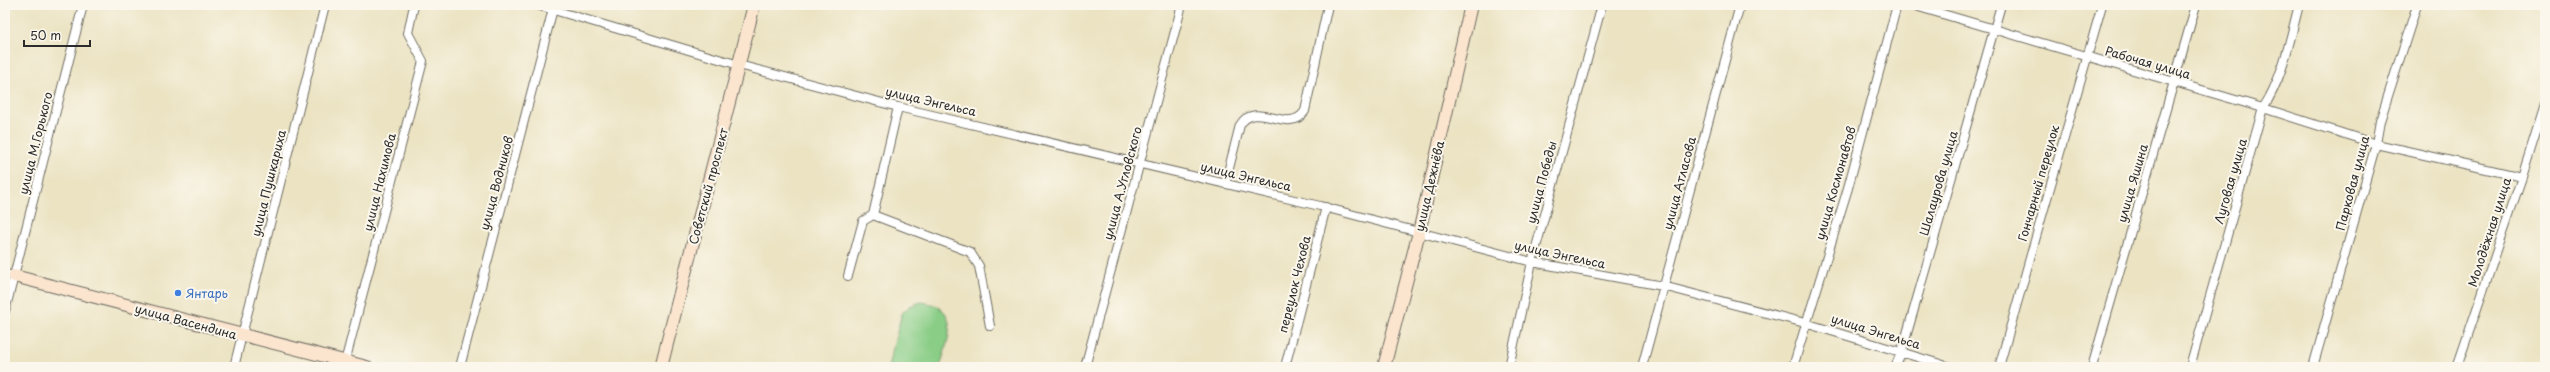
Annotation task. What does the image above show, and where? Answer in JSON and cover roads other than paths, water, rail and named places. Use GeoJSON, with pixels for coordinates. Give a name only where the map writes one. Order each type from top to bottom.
{"type":"FeatureCollection","features":[{"type":"Feature","properties":{"kind":"main road","name":"Советский проспект"},"geometry":{"type":"LineString","coordinates":[[661,367],[754,5]]}},
{"type":"Feature","properties":{"kind":"main road","name":"улица Дежнёва"},"geometry":{"type":"LineString","coordinates":[[1384,367],[1418,232],[1471,5]]}},
{"type":"Feature","properties":{"kind":"main road","name":"улица Васендина"},"geometry":{"type":"LineString","coordinates":[[9,275],[344,364],[367,367]]}},
{"type":"Feature","properties":{"kind":"street","name":"улица М.Горького"},"geometry":{"type":"LineString","coordinates":[[5,311],[9,275],[83,5]]}},
{"type":"Feature","properties":{"kind":"street","name":"улица Пушкариха"},"geometry":{"type":"LineString","coordinates":[[234,367],[325,5]]}},
{"type":"Feature","properties":{"kind":"street","name":"улица Нахимова"},"geometry":{"type":"LineString","coordinates":[[344,364],[422,61],[408,33],[414,5]]}},
{"type":"Feature","properties":{"kind":"street","name":"улица Энгельса"},"geometry":{"type":"LineString","coordinates":[[537,5],[554,7],[739,64],[898,107],[1326,207],[1532,262],[1663,286],[1806,323],[1902,351],[1950,367]]}},
{"type":"Feature","properties":{"kind":"street","name":"улица А.Угловского"},"geometry":{"type":"LineString","coordinates":[[1085,367],[1182,5]]}},
{"type":"Feature","properties":{"kind":"street"},"geometry":{"type":"LineString","coordinates":[[1224,184],[1240,125],[1244,119],[1255,114],[1292,120],[1302,115],[1305,111],[1328,5]]}},
{"type":"Feature","properties":{"kind":"street","name":"улица Победы"},"geometry":{"type":"LineString","coordinates":[[1509,367],[1532,262],[1602,5]]}},
{"type":"Feature","properties":{"kind":"street","name":"улица Атласова"},"geometry":{"type":"LineString","coordinates":[[1642,367],[1740,5]]}},
{"type":"Feature","properties":{"kind":"street","name":"улица Космонавтов"},"geometry":{"type":"LineString","coordinates":[[1793,367],[1848,188],[1897,5]]}},
{"type":"Feature","properties":{"kind":"street","name":"Рабочая улица"},"geometry":{"type":"LineString","coordinates":[[1912,5],[2173,81],[2376,144]]}},
{"type":"Feature","properties":{"kind":"street","name":"Шалаурова улица"},"geometry":{"type":"LineString","coordinates":[[1895,367],[1902,351],[2001,5]]}},
{"type":"Feature","properties":{"kind":"street","name":"Гончарный переулок"},"geometry":{"type":"LineString","coordinates":[[1999,367],[2102,5]]}},
{"type":"Feature","properties":{"kind":"street","name":"улица Яшина"},"geometry":{"type":"LineString","coordinates":[[2092,367],[2196,5]]}},
{"type":"Feature","properties":{"kind":"street","name":"Луговая улица"},"geometry":{"type":"LineString","coordinates":[[2190,367],[2263,108],[2270,98],[2300,5]]}},
{"type":"Feature","properties":{"kind":"street","name":"Парковая улица"},"geometry":{"type":"LineString","coordinates":[[2313,367],[2376,144],[2380,121],[2417,5]]}},
{"type":"Feature","properties":{"kind":"street","name":"улица Водников"},"geometry":{"type":"LineString","coordinates":[[460,367],[554,7]]}},
{"type":"Feature","properties":{"kind":"street"},"geometry":{"type":"LineString","coordinates":[[2522,177],[2545,104]]}},
{"type":"Feature","properties":{"kind":"street"},"geometry":{"type":"LineString","coordinates":[[848,276],[863,221],[873,215],[898,107]]}},
{"type":"Feature","properties":{"kind":"street","name":"Молодёжная улица"},"geometry":{"type":"LineString","coordinates":[[2376,144],[2522,177],[2457,367]]}},
{"type":"Feature","properties":{"kind":"street","name":"переулок Чехова"},"geometry":{"type":"LineString","coordinates":[[1285,367],[1326,207]]}},
{"type":"Feature","properties":{"kind":"street"},"geometry":{"type":"LineString","coordinates":[[873,215],[970,252],[979,266],[990,326]]}},
{"type":"Feature","properties":{"kind":"place","name":"Янтарь"},"geometry":{"type":"Point","coordinates":[178,293]}}]}
